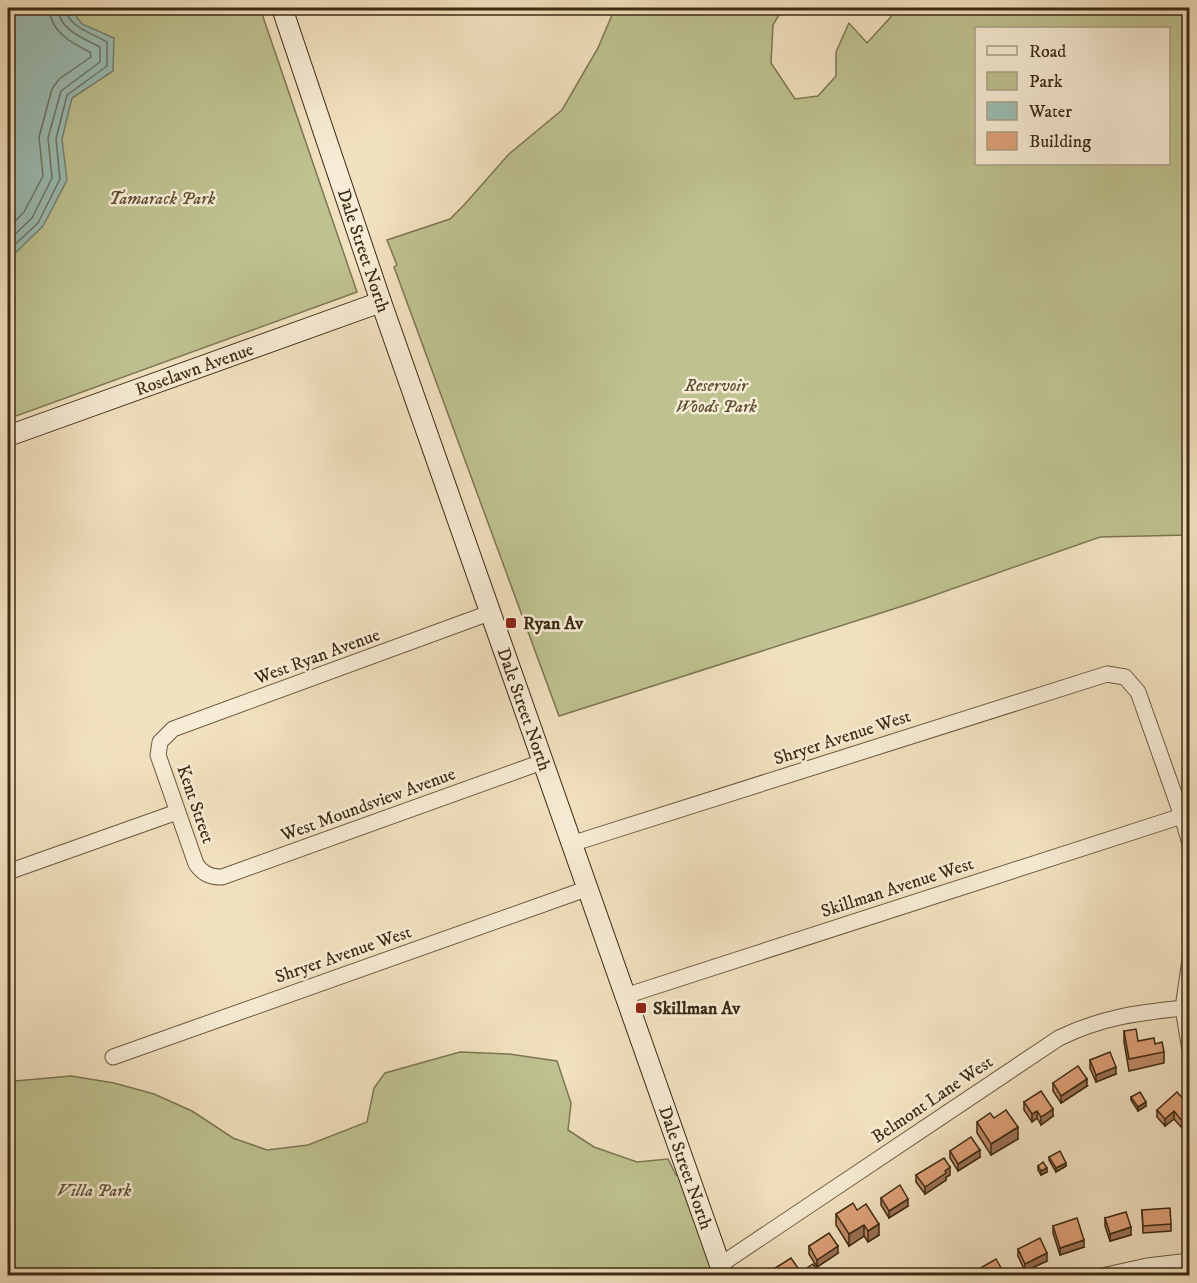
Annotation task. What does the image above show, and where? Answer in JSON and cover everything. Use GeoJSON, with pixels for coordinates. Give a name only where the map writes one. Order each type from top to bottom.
{"type":"FeatureCollection","features":[{"type":"Feature","properties":{"kind":"main road","name":"Dale Street North"},"geometry":{"type":"LineString","coordinates":[[282,8],[381,302],[722,1270]]}},
{"type":"Feature","properties":{"kind":"main road","name":"Roselawn Avenue"},"geometry":{"type":"LineString","coordinates":[[8,436],[381,302]]}},
{"type":"Feature","properties":{"kind":"street","name":"West Ryan Avenue"},"geometry":{"type":"LineString","coordinates":[[160,742],[173,729],[492,612]]}},
{"type":"Feature","properties":{"kind":"street","name":"Shryer Avenue West"},"geometry":{"type":"LineString","coordinates":[[571,844],[1107,674],[1125,677],[1138,692],[1182,816]]}},
{"type":"Feature","properties":{"kind":"street","name":"Kent Street"},"geometry":{"type":"LineString","coordinates":[[160,742],[158,755],[177,812],[196,864],[207,875]]}},
{"type":"Feature","properties":{"kind":"street","name":"West Moundsview Avenue"},"geometry":{"type":"LineString","coordinates":[[207,875],[222,877],[542,762]]}},
{"type":"Feature","properties":{"kind":"street"},"geometry":{"type":"LineString","coordinates":[[8,872],[177,812]]}},
{"type":"Feature","properties":{"kind":"street"},"geometry":{"type":"LineString","coordinates":[[1182,816],[1190,844]]}},
{"type":"Feature","properties":{"kind":"street","name":"Skillman Avenue West"},"geometry":{"type":"LineString","coordinates":[[625,996],[1182,816]]}},
{"type":"Feature","properties":{"kind":"street","name":"Shryer Avenue West"},"geometry":{"type":"LineString","coordinates":[[113,1057],[586,889]]}},
{"type":"Feature","properties":{"kind":"street"},"geometry":{"type":"LineString","coordinates":[[1190,960],[1183,1008],[1190,1050]]}},
{"type":"Feature","properties":{"kind":"street","name":"Belmont Lane West"},"geometry":{"type":"LineString","coordinates":[[722,1270],[1059,1038],[1107,1018],[1183,1008]]}},
{"type":"Feature","properties":{"kind":"street"},"geometry":{"type":"LineString","coordinates":[[1102,1275],[1147,1266],[1190,1262]]}},
{"type":"Feature","properties":{"kind":"green space","name":"Tamarack Park"},"geometry":{"type":"Polygon","coordinates":[[[8,8],[260,8],[357,292],[8,419],[8,8]]]}},
{"type":"Feature","properties":{"kind":"green space","name":"Reservoir Woods Park"},"geometry":{"type":"Polygon","coordinates":[[[615,8],[783,8],[773,25],[771,63],[795,99],[818,96],[836,76],[836,52],[849,23],[867,43],[899,8],[1189,8],[1189,535],[1100,537],[912,603],[559,716],[394,267],[397,265],[387,240],[450,219],[509,154],[562,110],[598,48],[615,8]]]}},
{"type":"Feature","properties":{"kind":"green space","name":"Villa Park"},"geometry":{"type":"Polygon","coordinates":[[[460,1052],[509,1054],[557,1061],[571,1103],[568,1130],[594,1147],[637,1162],[668,1159],[676,1175],[690,1180],[723,1276],[8,1276],[8,1079],[15,1081],[71,1076],[114,1083],[154,1094],[192,1111],[233,1138],[267,1150],[308,1145],[367,1122],[374,1088],[385,1073],[460,1052]]]}},
{"type":"Feature","properties":{"kind":"water"},"geometry":{"type":"Polygon","coordinates":[[[8,8],[70,8],[82,24],[114,38],[113,71],[72,98],[62,139],[67,180],[43,226],[8,260],[8,8]]]}},
{"type":"Feature","properties":{"kind":"building"},"geometry":{"type":"Polygon","coordinates":[[[1136,1029],[1138,1041],[1154,1038],[1155,1044],[1162,1042],[1164,1052],[1129,1059],[1124,1031],[1136,1029]]]}},
{"type":"Feature","properties":{"kind":"building"},"geometry":{"type":"Polygon","coordinates":[[[1110,1052],[1116,1067],[1096,1075],[1090,1060],[1110,1052]]]}},
{"type":"Feature","properties":{"kind":"building"},"geometry":{"type":"Polygon","coordinates":[[[1078,1066],[1087,1079],[1061,1096],[1053,1083],[1078,1066]]]}},
{"type":"Feature","properties":{"kind":"building"},"geometry":{"type":"Polygon","coordinates":[[[1041,1091],[1053,1109],[1041,1117],[1037,1111],[1032,1114],[1024,1102],[1041,1091]]]}},
{"type":"Feature","properties":{"kind":"building"},"geometry":{"type":"Polygon","coordinates":[[[1140,1092],[1146,1102],[1138,1107],[1131,1097],[1140,1092]]]}},
{"type":"Feature","properties":{"kind":"building"},"geometry":{"type":"Polygon","coordinates":[[[1177,1092],[1190,1106],[1190,1114],[1182,1121],[1174,1111],[1165,1119],[1157,1110],[1177,1092]]]}},
{"type":"Feature","properties":{"kind":"building"},"geometry":{"type":"Polygon","coordinates":[[[1006,1110],[1018,1127],[991,1144],[977,1122],[990,1113],[994,1118],[1006,1110]]]}},
{"type":"Feature","properties":{"kind":"building"},"geometry":{"type":"Polygon","coordinates":[[[971,1137],[980,1150],[958,1164],[950,1151],[971,1137]]]}},
{"type":"Feature","properties":{"kind":"building"},"geometry":{"type":"Polygon","coordinates":[[[1060,1151],[1066,1163],[1056,1168],[1049,1157],[1060,1151]]]}},
{"type":"Feature","properties":{"kind":"building"},"geometry":{"type":"Polygon","coordinates":[[[944,1158],[950,1167],[945,1171],[946,1173],[925,1187],[916,1175],[944,1158]]]}},
{"type":"Feature","properties":{"kind":"building"},"geometry":{"type":"Polygon","coordinates":[[[1043,1162],[1047,1168],[1041,1171],[1038,1166],[1043,1162]]]}},
{"type":"Feature","properties":{"kind":"building"},"geometry":{"type":"Polygon","coordinates":[[[900,1185],[908,1199],[889,1211],[881,1198],[900,1185]]]}},
{"type":"Feature","properties":{"kind":"building"},"geometry":{"type":"Polygon","coordinates":[[[853,1203],[857,1210],[866,1204],[879,1224],[868,1231],[864,1225],[849,1234],[836,1214],[853,1203]]]}},
{"type":"Feature","properties":{"kind":"building"},"geometry":{"type":"Polygon","coordinates":[[[1170,1208],[1171,1224],[1143,1226],[1142,1210],[1170,1208]]]}},
{"type":"Feature","properties":{"kind":"building"},"geometry":{"type":"Polygon","coordinates":[[[1126,1212],[1131,1227],[1110,1234],[1105,1218],[1126,1212]]]}},
{"type":"Feature","properties":{"kind":"building"},"geometry":{"type":"Polygon","coordinates":[[[1077,1218],[1084,1240],[1060,1248],[1053,1226],[1077,1218]]]}},
{"type":"Feature","properties":{"kind":"building"},"geometry":{"type":"Polygon","coordinates":[[[829,1233],[838,1246],[817,1260],[809,1246],[829,1233]]]}},
{"type":"Feature","properties":{"kind":"building"},"geometry":{"type":"Polygon","coordinates":[[[1040,1238],[1047,1253],[1025,1264],[1018,1249],[1040,1238]]]}},
{"type":"Feature","properties":{"kind":"building"},"geometry":{"type":"Polygon","coordinates":[[[791,1258],[800,1271],[793,1275],[775,1275],[772,1270],[791,1258]]]}},
{"type":"Feature","properties":{"kind":"building"},"geometry":{"type":"Polygon","coordinates":[[[996,1259],[1004,1273],[980,1275],[977,1270],[996,1259]]]}},
{"type":"Feature","properties":{"kind":"building"},"geometry":{"type":"Polygon","coordinates":[[[813,1264],[820,1275],[803,1275],[801,1272],[813,1264]]]}},
{"type":"Feature","properties":{"kind":"place","name":"Ryan Av"},"geometry":{"type":"Point","coordinates":[511,623]}},
{"type":"Feature","properties":{"kind":"place","name":"Skillman Av"},"geometry":{"type":"Point","coordinates":[641,1008]}}]}
